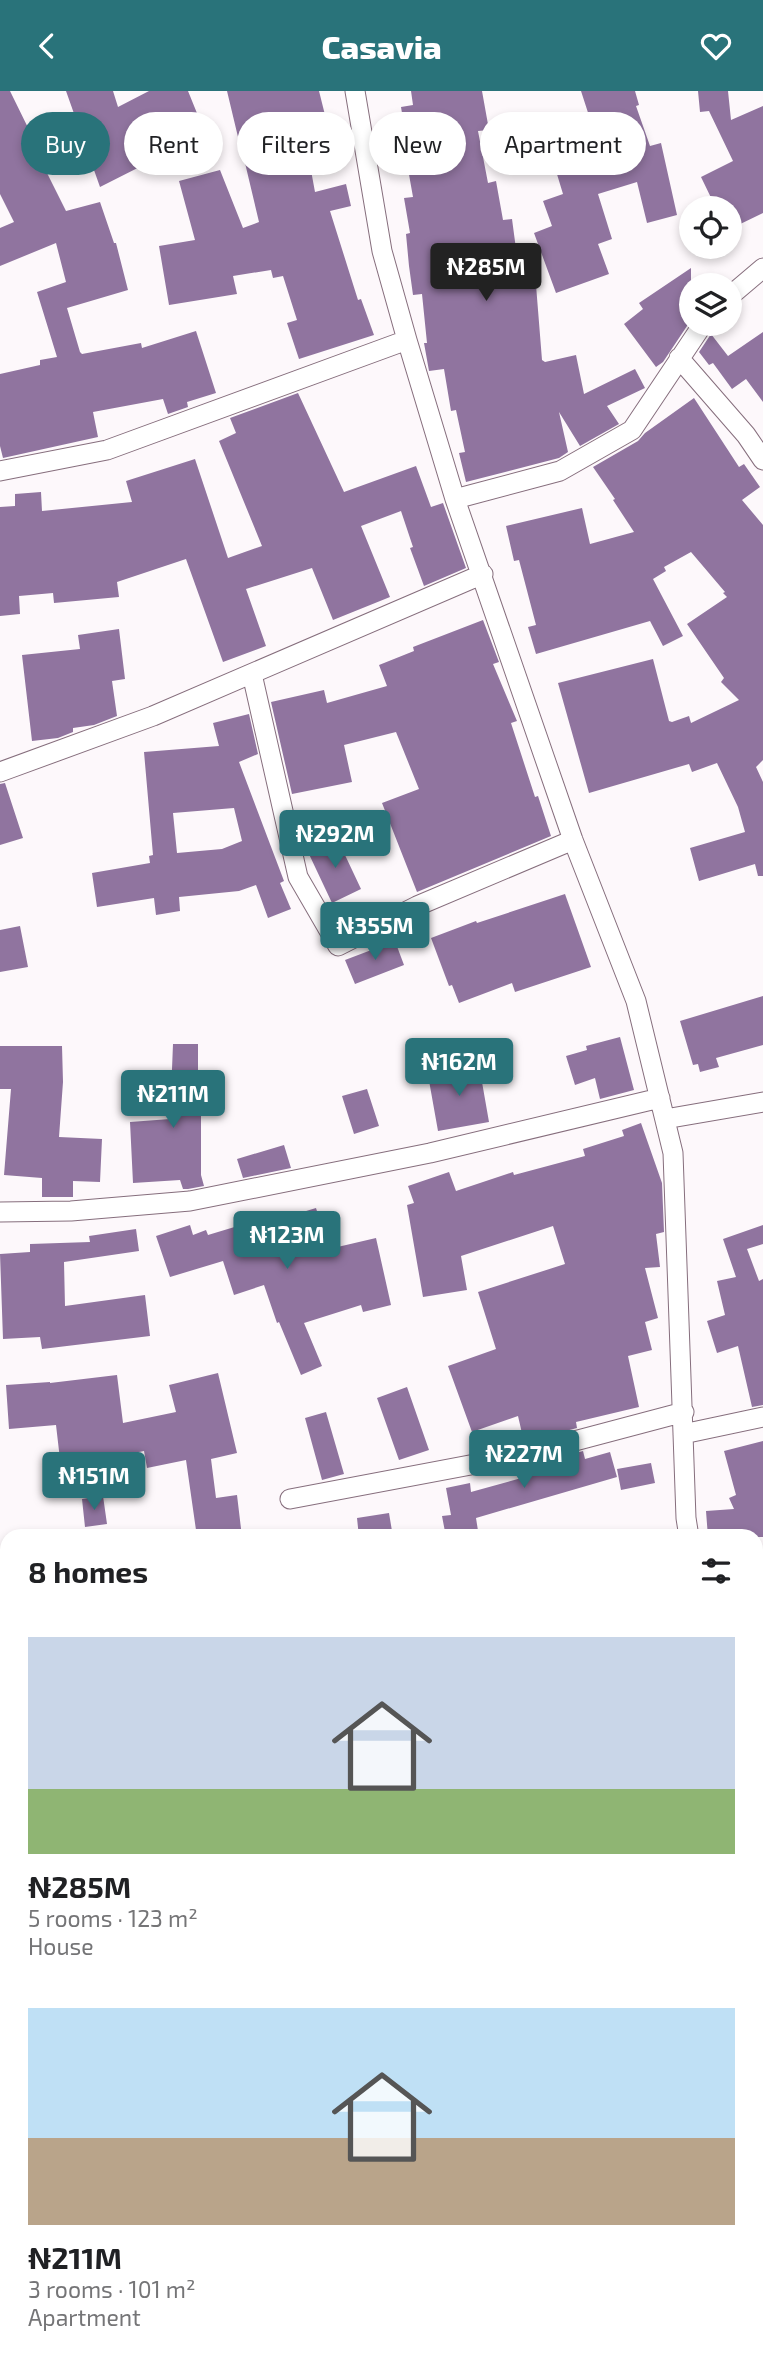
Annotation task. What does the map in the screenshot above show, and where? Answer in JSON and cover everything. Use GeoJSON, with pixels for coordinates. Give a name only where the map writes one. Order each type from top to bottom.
{"type":"FeatureCollection","features":[{"type":"Feature","properties":{"kind":"street"},"geometry":{"type":"LineString","coordinates":[[355,91],[382,251],[407,340],[456,499],[573,840],[636,1001],[673,1153],[689,1529]]}},
{"type":"Feature","properties":{"kind":"street"},"geometry":{"type":"LineString","coordinates":[[742,286],[763,268]]}},
{"type":"Feature","properties":{"kind":"street"},"geometry":{"type":"LineString","coordinates":[[456,499],[560,471],[632,430],[695,336]]}},
{"type":"Feature","properties":{"kind":"street"},"geometry":{"type":"LineString","coordinates":[[0,471],[107,450],[407,340]]}},
{"type":"Feature","properties":{"kind":"street"},"geometry":{"type":"LineString","coordinates":[[680,358],[746,435],[763,460]]}},
{"type":"Feature","properties":{"kind":"street"},"geometry":{"type":"LineString","coordinates":[[0,772],[153,716],[483,574]]}},
{"type":"Feature","properties":{"kind":"street"},"geometry":{"type":"LineString","coordinates":[[252,674],[298,877],[338,946],[417,907],[573,840]]}},
{"type":"Feature","properties":{"kind":"street"},"geometry":{"type":"LineString","coordinates":[[0,1212],[71,1211],[190,1201],[429,1153],[660,1098]]}},
{"type":"Feature","properties":{"kind":"street"},"geometry":{"type":"LineString","coordinates":[[665,1119],[763,1102]]}},
{"type":"Feature","properties":{"kind":"street"},"geometry":{"type":"LineString","coordinates":[[290,1499],[518,1456],[684,1412]]}},
{"type":"Feature","properties":{"kind":"street"},"geometry":{"type":"LineString","coordinates":[[683,1434],[763,1416]]}},
{"type":"Feature","properties":{"kind":"building"},"geometry":{"type":"Polygon","coordinates":[[[0,91],[10,91],[21,113],[21,175],[48,175],[66,211],[100,202],[116,243],[128,290],[67,308],[80,352],[82,354],[141,343],[142,348],[196,331],[216,393],[187,402],[188,407],[168,414],[163,399],[93,412],[98,437],[3,458],[0,446],[0,374],[40,365],[40,360],[57,357],[37,292],[66,282],[56,243],[0,266],[0,228],[14,222],[0,194],[0,91]]]}},
{"type":"Feature","properties":{"kind":"building"},"geometry":{"type":"Polygon","coordinates":[[[66,91],[113,91],[118,107],[149,91],[188,91],[197,112],[124,112],[124,175],[100,187],[96,175],[110,175],[110,112],[73,112],[66,91]]]}},
{"type":"Feature","properties":{"kind":"building"},"geometry":{"type":"Polygon","coordinates":[[[227,91],[319,91],[324,112],[237,112],[237,133],[227,91]]]}},
{"type":"Feature","properties":{"kind":"building"},"geometry":{"type":"Polygon","coordinates":[[[411,91],[482,91],[486,112],[480,112],[478,131],[480,175],[486,175],[488,183],[496,181],[503,220],[512,219],[516,249],[508,250],[513,288],[536,285],[542,360],[545,362],[576,355],[584,394],[635,369],[645,388],[607,406],[619,424],[580,446],[559,412],[568,452],[559,458],[466,482],[459,453],[465,452],[456,410],[451,411],[444,369],[429,371],[424,343],[427,343],[422,294],[413,295],[406,234],[410,233],[404,198],[413,197],[409,175],[466,175],[466,112],[402,112],[401,107],[413,105],[411,91]]]}},
{"type":"Feature","properties":{"kind":"building"},"geometry":{"type":"Polygon","coordinates":[[[581,91],[635,91],[639,105],[636,106],[638,112],[588,112],[581,91]]]}},
{"type":"Feature","properties":{"kind":"building"},"geometry":{"type":"Polygon","coordinates":[[[698,91],[728,91],[731,120],[763,106],[763,213],[742,223],[742,196],[710,196],[701,177],[733,161],[709,111],[700,112],[698,91]]]}},
{"type":"Feature","properties":{"kind":"building"},"geometry":{"type":"Polygon","coordinates":[[[646,135],[650,146],[661,143],[677,215],[647,223],[637,182],[598,194],[612,239],[598,244],[609,274],[556,293],[534,233],[552,226],[543,201],[563,194],[557,175],[646,175],[646,135]]]}},
{"type":"Feature","properties":{"kind":"building"},"geometry":{"type":"Polygon","coordinates":[[[201,175],[222,175],[243,228],[259,222],[248,175],[312,175],[315,192],[346,184],[351,206],[330,211],[358,300],[361,299],[374,335],[299,359],[287,323],[297,320],[283,276],[273,278],[271,270],[233,276],[237,294],[169,305],[159,246],[195,240],[179,181],[201,175]]]}},
{"type":"Feature","properties":{"kind":"building"},"geometry":{"type":"Polygon","coordinates":[[[679,276],[680,336],[663,362],[656,367],[624,324],[643,309],[639,303],[679,276]]]}},
{"type":"Feature","properties":{"kind":"building"},"geometry":{"type":"Polygon","coordinates":[[[763,332],[763,402],[746,379],[732,389],[713,363],[709,365],[699,352],[710,336],[713,336],[728,356],[763,332]]]}},
{"type":"Feature","properties":{"kind":"building"},"geometry":{"type":"Polygon","coordinates":[[[298,393],[344,492],[416,466],[431,507],[443,503],[466,568],[424,586],[410,548],[413,547],[401,511],[361,526],[390,597],[333,620],[312,568],[246,589],[266,646],[223,662],[186,559],[117,582],[119,597],[54,603],[53,593],[19,596],[20,614],[0,616],[0,507],[15,506],[15,494],[41,492],[42,511],[132,502],[126,481],[195,459],[228,558],[262,546],[219,441],[236,433],[230,418],[298,393]]]}},
{"type":"Feature","properties":{"kind":"building"},"geometry":{"type":"Polygon","coordinates":[[[694,398],[739,467],[744,464],[760,487],[742,500],[763,525],[763,760],[756,767],[763,782],[763,876],[758,876],[755,864],[699,881],[690,848],[745,832],[738,807],[717,763],[692,772],[689,764],[589,793],[558,683],[653,659],[669,721],[689,716],[691,723],[739,700],[721,682],[724,678],[687,624],[727,597],[723,593],[725,592],[691,552],[664,567],[666,571],[653,579],[683,636],[663,646],[650,621],[536,654],[528,627],[536,625],[519,560],[514,561],[506,526],[582,508],[590,544],[634,532],[593,467],[638,441],[694,398]]]}},
{"type":"Feature","properties":{"kind":"building"},"geometry":{"type":"Polygon","coordinates":[[[483,620],[499,662],[493,664],[517,721],[511,723],[551,836],[417,892],[382,803],[419,789],[396,732],[344,745],[352,782],[292,794],[271,702],[324,690],[327,703],[387,686],[379,665],[414,651],[413,647],[483,620]]]}},
{"type":"Feature","properties":{"kind":"building"},"geometry":{"type":"Polygon","coordinates":[[[119,629],[125,679],[112,681],[117,716],[94,725],[73,728],[73,732],[58,738],[32,741],[22,655],[80,649],[78,635],[119,629]]]}},
{"type":"Feature","properties":{"kind":"building"},"geometry":{"type":"Polygon","coordinates":[[[249,714],[258,754],[239,762],[284,881],[280,883],[291,909],[268,918],[256,885],[239,891],[179,897],[180,911],[156,915],[154,898],[97,907],[92,873],[150,863],[149,856],[153,855],[144,752],[219,746],[213,723],[249,714]],[[234,808],[173,813],[177,853],[222,849],[242,841],[234,808]]]}},
{"type":"Feature","properties":{"kind":"building"},"geometry":{"type":"Polygon","coordinates":[[[5,783],[23,838],[0,845],[0,784],[5,783]]]}},
{"type":"Feature","properties":{"kind":"building"},"geometry":{"type":"Polygon","coordinates":[[[337,838],[361,889],[332,903],[308,852],[337,838]]]}},
{"type":"Feature","properties":{"kind":"building"},"geometry":{"type":"Polygon","coordinates":[[[565,894],[591,967],[515,992],[512,983],[459,1003],[452,985],[449,986],[431,938],[476,921],[477,923],[565,894]]]}},
{"type":"Feature","properties":{"kind":"building"},"geometry":{"type":"Polygon","coordinates":[[[20,926],[28,967],[0,972],[0,930],[20,926]]]}},
{"type":"Feature","properties":{"kind":"building"},"geometry":{"type":"Polygon","coordinates":[[[395,941],[404,965],[355,984],[345,960],[395,941]]]}},
{"type":"Feature","properties":{"kind":"building"},"geometry":{"type":"Polygon","coordinates":[[[763,996],[763,1045],[716,1058],[719,1067],[700,1072],[698,1064],[693,1065],[680,1021],[763,996]]]}},
{"type":"Feature","properties":{"kind":"building"},"geometry":{"type":"Polygon","coordinates":[[[620,1037],[634,1090],[600,1099],[595,1078],[575,1085],[566,1056],[587,1050],[586,1046],[620,1037]]]}},
{"type":"Feature","properties":{"kind":"building"},"geometry":{"type":"Polygon","coordinates":[[[173,1044],[198,1044],[201,1175],[204,1186],[188,1189],[183,1189],[180,1180],[133,1183],[130,1122],[170,1119],[173,1044]]]}},
{"type":"Feature","properties":{"kind":"building"},"geometry":{"type":"Polygon","coordinates":[[[0,1046],[62,1046],[63,1082],[59,1137],[102,1139],[100,1182],[73,1181],[73,1197],[42,1197],[42,1178],[4,1175],[11,1089],[0,1089],[0,1046]]]}},
{"type":"Feature","properties":{"kind":"building"},"geometry":{"type":"Polygon","coordinates":[[[479,1065],[489,1122],[438,1131],[428,1075],[479,1065]]]}},
{"type":"Feature","properties":{"kind":"building"},"geometry":{"type":"Polygon","coordinates":[[[367,1089],[379,1126],[354,1134],[342,1096],[367,1089]]]}},
{"type":"Feature","properties":{"kind":"building"},"geometry":{"type":"Polygon","coordinates":[[[641,1123],[662,1183],[664,1232],[656,1234],[660,1267],[645,1268],[658,1318],[645,1322],[652,1350],[628,1356],[639,1407],[576,1422],[577,1428],[524,1442],[518,1416],[472,1432],[448,1366],[496,1349],[478,1292],[565,1264],[553,1226],[461,1256],[467,1290],[423,1297],[407,1205],[414,1203],[408,1186],[449,1172],[456,1191],[513,1172],[514,1175],[585,1156],[583,1149],[624,1136],[622,1130],[641,1123]]]}},
{"type":"Feature","properties":{"kind":"building"},"geometry":{"type":"Polygon","coordinates":[[[284,1145],[291,1168],[243,1178],[237,1159],[284,1145]]]}},
{"type":"Feature","properties":{"kind":"building"},"geometry":{"type":"Polygon","coordinates":[[[316,1208],[329,1249],[376,1238],[391,1305],[363,1312],[361,1305],[304,1323],[322,1366],[301,1375],[279,1322],[277,1323],[264,1285],[234,1295],[223,1261],[170,1277],[156,1236],[190,1225],[193,1235],[206,1230],[208,1235],[268,1217],[270,1222],[316,1208]]]}},
{"type":"Feature","properties":{"kind":"building"},"geometry":{"type":"Polygon","coordinates":[[[763,1225],[763,1244],[747,1249],[759,1281],[763,1279],[763,1405],[752,1407],[738,1346],[717,1353],[707,1321],[725,1315],[717,1281],[736,1277],[723,1239],[763,1225]]]}},
{"type":"Feature","properties":{"kind":"building"},"geometry":{"type":"Polygon","coordinates":[[[136,1229],[139,1251],[64,1262],[65,1306],[145,1295],[150,1336],[42,1349],[40,1337],[3,1339],[0,1254],[30,1252],[30,1244],[90,1242],[89,1236],[136,1229]]]}},
{"type":"Feature","properties":{"kind":"building"},"geometry":{"type":"Polygon","coordinates":[[[218,1373],[237,1453],[211,1459],[216,1498],[237,1495],[241,1529],[196,1529],[186,1460],[147,1468],[144,1451],[61,1468],[56,1425],[9,1429],[6,1385],[117,1375],[123,1423],[176,1412],[169,1385],[218,1373]]]}},
{"type":"Feature","properties":{"kind":"building"},"geometry":{"type":"Polygon","coordinates":[[[407,1387],[429,1450],[399,1460],[377,1398],[407,1387]]]}},
{"type":"Feature","properties":{"kind":"building"},"geometry":{"type":"Polygon","coordinates":[[[326,1412],[344,1474],[322,1480],[305,1418],[326,1412]]]}},
{"type":"Feature","properties":{"kind":"building"},"geometry":{"type":"Polygon","coordinates":[[[763,1441],[763,1529],[707,1529],[706,1511],[734,1509],[729,1498],[736,1495],[724,1451],[763,1441]]]}},
{"type":"Feature","properties":{"kind":"building"},"geometry":{"type":"Polygon","coordinates":[[[583,1451],[585,1459],[610,1452],[617,1477],[476,1518],[478,1529],[444,1529],[442,1516],[451,1515],[446,1488],[470,1483],[471,1492],[532,1475],[530,1466],[583,1451]]]}},
{"type":"Feature","properties":{"kind":"building"},"geometry":{"type":"Polygon","coordinates":[[[651,1463],[655,1483],[621,1490],[617,1469],[651,1463]]]}},
{"type":"Feature","properties":{"kind":"building"},"geometry":{"type":"Polygon","coordinates":[[[103,1496],[107,1524],[85,1527],[82,1499],[103,1496]]]}},
{"type":"Feature","properties":{"kind":"building"},"geometry":{"type":"Polygon","coordinates":[[[389,1513],[392,1529],[358,1529],[357,1518],[389,1513]]]}}]}
